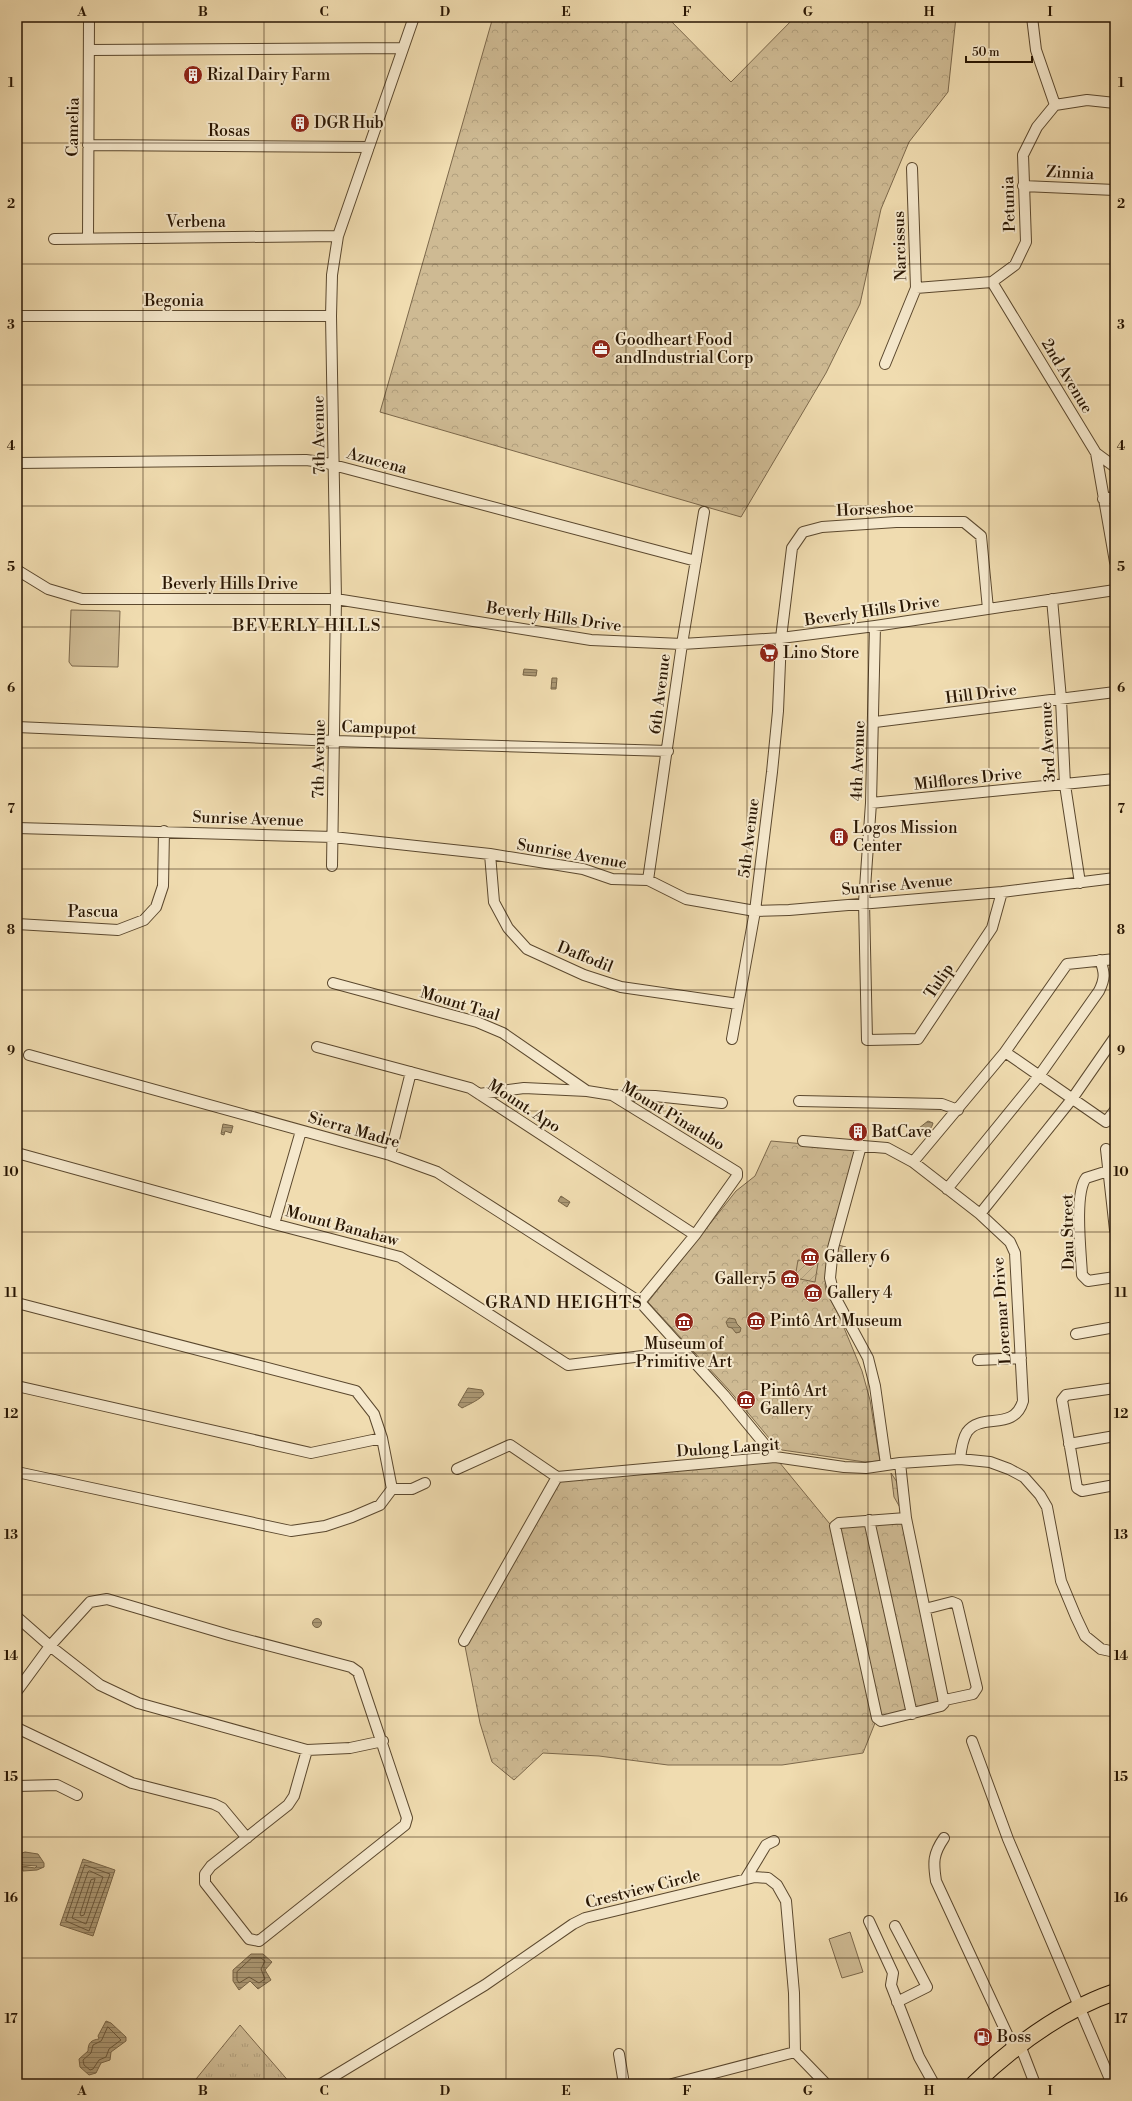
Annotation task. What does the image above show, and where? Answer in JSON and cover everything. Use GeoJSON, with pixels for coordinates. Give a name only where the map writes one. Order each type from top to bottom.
{"type":"FeatureCollection","features":[{"type":"Feature","properties":{"kind":"main road"},"geometry":{"type":"LineString","coordinates":[[974,2084],[1017,2047],[1079,2008],[1115,1992]]}},
{"type":"Feature","properties":{"kind":"street","name":"Camelia"},"geometry":{"type":"LineString","coordinates":[[88,238],[89,17]]}},
{"type":"Feature","properties":{"kind":"street","name":"7th Avenue"},"geometry":{"type":"LineString","coordinates":[[332,866],[336,599],[335,465],[331,316],[332,275],[338,236],[414,17]]}},
{"type":"Feature","properties":{"kind":"street"},"geometry":{"type":"LineString","coordinates":[[1032,17],[1036,50],[1055,105],[1087,100],[1115,103]]}},
{"type":"Feature","properties":{"kind":"street"},"geometry":{"type":"LineString","coordinates":[[89,50],[403,48]]}},
{"type":"Feature","properties":{"kind":"street","name":"Petunia"},"geometry":{"type":"LineString","coordinates":[[992,282],[1015,265],[1026,242],[1023,155],[1037,127],[1055,105]]}},
{"type":"Feature","properties":{"kind":"street","name":"Rosas"},"geometry":{"type":"LineString","coordinates":[[88,145],[369,147]]}},
{"type":"Feature","properties":{"kind":"street","name":"Narcissus"},"geometry":{"type":"LineString","coordinates":[[885,364],[916,288],[912,168]]}},
{"type":"Feature","properties":{"kind":"street","name":"Zinnia"},"geometry":{"type":"LineString","coordinates":[[1023,186],[1115,190]]}},
{"type":"Feature","properties":{"kind":"street","name":"Verbena"},"geometry":{"type":"LineString","coordinates":[[54,239],[338,236]]}},
{"type":"Feature","properties":{"kind":"street"},"geometry":{"type":"LineString","coordinates":[[916,288],[992,282]]}},
{"type":"Feature","properties":{"kind":"street","name":"2nd Avenue"},"geometry":{"type":"LineString","coordinates":[[992,282],[1096,453],[1115,562]]}},
{"type":"Feature","properties":{"kind":"street","name":"Begonia"},"geometry":{"type":"LineString","coordinates":[[17,316],[331,316]]}},
{"type":"Feature","properties":{"kind":"street"},"geometry":{"type":"LineString","coordinates":[[1096,453],[1115,467]]}},
{"type":"Feature","properties":{"kind":"street","name":"Azucena"},"geometry":{"type":"LineString","coordinates":[[17,464],[306,460],[335,465],[696,561]]}},
{"type":"Feature","properties":{"kind":"street"},"geometry":{"type":"LineString","coordinates":[[1103,500],[1115,497]]}},
{"type":"Feature","properties":{"kind":"street","name":"6th Avenue"},"geometry":{"type":"LineString","coordinates":[[648,880],[668,751],[682,644],[704,512]]}},
{"type":"Feature","properties":{"kind":"street","name":"Horseshoe"},"geometry":{"type":"LineString","coordinates":[[781,638],[792,548],[803,532],[822,527],[896,522],[964,522],[981,536],[988,609]]}},
{"type":"Feature","properties":{"kind":"street","name":"Beverly Hills Drive"},"geometry":{"type":"LineString","coordinates":[[17,570],[48,589],[82,599],[336,599],[592,640],[682,644],[781,638],[875,626],[1115,590]]}},
{"type":"Feature","properties":{"kind":"street","name":"3rd Avenue"},"geometry":{"type":"LineString","coordinates":[[1052,599],[1061,699],[1065,785],[1080,882]]}},
{"type":"Feature","properties":{"kind":"street","name":"4th Avenue"},"geometry":{"type":"LineString","coordinates":[[867,1040],[864,902],[872,803],[875,626]]}},
{"type":"Feature","properties":{"kind":"street","name":"5th Avenue"},"geometry":{"type":"LineString","coordinates":[[732,1039],[755,910],[773,764],[781,638]]}},
{"type":"Feature","properties":{"kind":"street","name":"Hill Drive"},"geometry":{"type":"LineString","coordinates":[[874,722],[1115,692]]}},
{"type":"Feature","properties":{"kind":"street","name":"Campupot"},"geometry":{"type":"LineString","coordinates":[[17,727],[335,741],[668,751]]}},
{"type":"Feature","properties":{"kind":"street","name":"Milflores Drive"},"geometry":{"type":"LineString","coordinates":[[872,803],[1115,779]]}},
{"type":"Feature","properties":{"kind":"street","name":"Sunrise Avenue"},"geometry":{"type":"LineString","coordinates":[[17,828],[333,837],[490,854],[583,869],[612,879],[648,880],[686,899],[755,910],[789,910],[864,902],[1002,892],[1115,878]]}},
{"type":"Feature","properties":{"kind":"street","name":"Pascua"},"geometry":{"type":"LineString","coordinates":[[17,924],[118,930],[144,920],[156,907],[163,886],[164,831]]}},
{"type":"Feature","properties":{"kind":"street","name":"Daffodil"},"geometry":{"type":"LineString","coordinates":[[490,854],[494,902],[508,928],[527,949],[584,975],[621,987],[738,1004]]}},
{"type":"Feature","properties":{"kind":"street","name":"Tulip"},"geometry":{"type":"LineString","coordinates":[[867,1040],[918,1039],[992,928],[1002,892]]}},
{"type":"Feature","properties":{"kind":"street"},"geometry":{"type":"LineString","coordinates":[[913,1162],[1005,1052],[1067,964],[1115,959]]}},
{"type":"Feature","properties":{"kind":"street"},"geometry":{"type":"LineString","coordinates":[[947,1189],[1039,1076],[1099,991],[1104,980],[1105,972],[1100,960]]}},
{"type":"Feature","properties":{"kind":"street","name":"Mount Taal"},"geometry":{"type":"LineString","coordinates":[[333,983],[477,1022],[503,1033],[587,1091]]}},
{"type":"Feature","properties":{"kind":"street"},"geometry":{"type":"LineString","coordinates":[[980,1214],[1072,1099],[1115,1037]]}},
{"type":"Feature","properties":{"kind":"street","name":"Mount. Apo"},"geometry":{"type":"LineString","coordinates":[[317,1047],[470,1088],[695,1235]]}},
{"type":"Feature","properties":{"kind":"street"},"geometry":{"type":"LineString","coordinates":[[1005,1052],[1106,1122],[1115,1110]]}},
{"type":"Feature","properties":{"kind":"street","name":"Sierra Madre"},"geometry":{"type":"LineString","coordinates":[[29,1055],[390,1155],[437,1172],[640,1302],[724,1395],[775,1457]]}},
{"type":"Feature","properties":{"kind":"street"},"geometry":{"type":"LineString","coordinates":[[390,1155],[411,1072]]}},
{"type":"Feature","properties":{"kind":"street"},"geometry":{"type":"LineString","coordinates":[[479,1094],[524,1088],[587,1091]]}},
{"type":"Feature","properties":{"kind":"street","name":"Mount Pinatubo"},"geometry":{"type":"LineString","coordinates":[[587,1091],[612,1096],[737,1172],[737,1176],[695,1235]]}},
{"type":"Feature","properties":{"kind":"street"},"geometry":{"type":"LineString","coordinates":[[612,1096],[655,1096],[722,1103]]}},
{"type":"Feature","properties":{"kind":"street"},"geometry":{"type":"LineString","coordinates":[[800,1101],[942,1104],[958,1110]]}},
{"type":"Feature","properties":{"kind":"street"},"geometry":{"type":"LineString","coordinates":[[274,1224],[301,1131]]}},
{"type":"Feature","properties":{"kind":"street","name":"Loremar Drive"},"geometry":{"type":"LineString","coordinates":[[803,1141],[887,1148],[913,1162],[980,1214],[1010,1242],[1015,1253],[1023,1401],[1021,1407],[1011,1418],[974,1426],[968,1431],[963,1440],[960,1459]]}},
{"type":"Feature","properties":{"kind":"street"},"geometry":{"type":"LineString","coordinates":[[861,1146],[833,1248],[830,1278],[834,1295],[868,1358],[875,1386],[886,1464]]}},
{"type":"Feature","properties":{"kind":"street"},"geometry":{"type":"LineString","coordinates":[[1106,1149],[1115,1230]]}},
{"type":"Feature","properties":{"kind":"street","name":"Mount Banahaw"},"geometry":{"type":"LineString","coordinates":[[17,1153],[400,1257],[568,1365],[684,1351]]}},
{"type":"Feature","properties":{"kind":"street","name":"Dau Street"},"geometry":{"type":"LineString","coordinates":[[1108,1171],[1093,1175],[1083,1182],[1079,1203],[1082,1275],[1088,1281],[1115,1277]]}},
{"type":"Feature","properties":{"kind":"street"},"geometry":{"type":"LineString","coordinates":[[640,1302],[695,1235]]}},
{"type":"Feature","properties":{"kind":"street"},"geometry":{"type":"LineString","coordinates":[[17,1303],[356,1391],[374,1414],[382,1438],[392,1489],[380,1505],[359,1514],[325,1526],[291,1531],[17,1472]]}},
{"type":"Feature","properties":{"kind":"street"},"geometry":{"type":"LineString","coordinates":[[1076,1334],[1115,1327]]}},
{"type":"Feature","properties":{"kind":"street"},"geometry":{"type":"LineString","coordinates":[[978,1360],[1021,1358]]}},
{"type":"Feature","properties":{"kind":"street"},"geometry":{"type":"LineString","coordinates":[[17,1386],[311,1453],[382,1438]]}},
{"type":"Feature","properties":{"kind":"street"},"geometry":{"type":"LineString","coordinates":[[1115,1388],[1064,1397],[1062,1400],[1077,1488],[1082,1491],[1115,1485]]}},
{"type":"Feature","properties":{"kind":"street"},"geometry":{"type":"LineString","coordinates":[[1069,1444],[1115,1436]]}},
{"type":"Feature","properties":{"kind":"street"},"geometry":{"type":"LineString","coordinates":[[457,1469],[510,1445],[557,1477],[464,1641]]}},
{"type":"Feature","properties":{"kind":"street","name":"Dulong Langit"},"geometry":{"type":"LineString","coordinates":[[557,1477],[775,1457],[844,1467],[866,1468],[886,1464],[960,1459],[990,1462],[1009,1468],[1024,1477],[1034,1486],[1047,1507],[1061,1581],[1085,1636],[1101,1649],[1115,1652]]}},
{"type":"Feature","properties":{"kind":"street"},"geometry":{"type":"LineString","coordinates":[[900,1463],[906,1518],[945,1700]]}},
{"type":"Feature","properties":{"kind":"street"},"geometry":{"type":"LineString","coordinates":[[392,1489],[412,1488],[425,1483]]}},
{"type":"Feature","properties":{"kind":"street"},"geometry":{"type":"LineString","coordinates":[[906,1518],[839,1523],[834,1526],[877,1718],[884,1721],[941,1706],[945,1700],[973,1694],[977,1688],[957,1604],[952,1602],[925,1609]]}},
{"type":"Feature","properties":{"kind":"street"},"geometry":{"type":"LineString","coordinates":[[869,1520],[912,1714]]}},
{"type":"Feature","properties":{"kind":"street"},"geometry":{"type":"LineString","coordinates":[[17,1691],[50,1646],[90,1602],[107,1599],[229,1635],[351,1667],[358,1672],[383,1741],[408,1818],[405,1825],[260,1941],[249,1939],[205,1883],[206,1874],[211,1866],[288,1805],[294,1796],[307,1750]]}},
{"type":"Feature","properties":{"kind":"street"},"geometry":{"type":"LineString","coordinates":[[17,1617],[50,1646],[100,1685],[138,1703],[307,1750],[350,1748],[383,1741]]}},
{"type":"Feature","properties":{"kind":"street"},"geometry":{"type":"LineString","coordinates":[[17,1728],[132,1783],[218,1806],[222,1808],[247,1838]]}},
{"type":"Feature","properties":{"kind":"street"},"geometry":{"type":"LineString","coordinates":[[972,1741],[1008,1839],[1112,2084]]}},
{"type":"Feature","properties":{"kind":"street"},"geometry":{"type":"LineString","coordinates":[[17,1786],[57,1785],[78,1795]]}},
{"type":"Feature","properties":{"kind":"street"},"geometry":{"type":"LineString","coordinates":[[944,1838],[936,1850],[934,1865],[936,1881],[1035,2084]]}},
{"type":"Feature","properties":{"kind":"street"},"geometry":{"type":"LineString","coordinates":[[746,1878],[766,1844],[774,1842]]}},
{"type":"Feature","properties":{"kind":"street","name":"Crestview Circle"},"geometry":{"type":"LineString","coordinates":[[321,2084],[485,1984],[573,1924],[585,1918],[746,1878],[768,1878],[778,1885],[786,1901],[794,1993],[795,2052]]}},
{"type":"Feature","properties":{"kind":"street"},"geometry":{"type":"LineString","coordinates":[[869,1921],[893,1974],[891,1985],[897,2002],[919,2056],[934,2084]]}},
{"type":"Feature","properties":{"kind":"street"},"geometry":{"type":"LineString","coordinates":[[895,1926],[927,1987],[897,2002]]}},
{"type":"Feature","properties":{"kind":"street"},"geometry":{"type":"LineString","coordinates":[[672,2084],[795,2052],[826,2084]]}},
{"type":"Feature","properties":{"kind":"street"},"geometry":{"type":"LineString","coordinates":[[619,2054],[624,2084]]}},
{"type":"Feature","properties":{"kind":"green space"},"geometry":{"type":"Polygon","coordinates":[[[493,17],[667,17],[731,82],[795,17],[956,17],[948,92],[909,142],[881,209],[860,304],[826,373],[741,517],[380,412],[493,17]]]}},
{"type":"Feature","properties":{"kind":"green space"},"geometry":{"type":"Polygon","coordinates":[[[71,610],[120,611],[118,667],[72,666],[69,662],[71,610]]]}},
{"type":"Feature","properties":{"kind":"green space"},"geometry":{"type":"Polygon","coordinates":[[[771,1141],[861,1149],[830,1243],[846,1247],[825,1284],[826,1292],[837,1311],[862,1371],[870,1400],[880,1461],[865,1462],[782,1450],[774,1444],[729,1390],[648,1302],[736,1191],[755,1176],[771,1141]]]}},
{"type":"Feature","properties":{"kind":"green space"},"geometry":{"type":"Polygon","coordinates":[[[798,1260],[818,1263],[815,1282],[795,1278],[798,1260]]]}},
{"type":"Feature","properties":{"kind":"green space"},"geometry":{"type":"Polygon","coordinates":[[[775,1457],[834,1529],[906,1518],[894,1497],[891,1473],[903,1491],[941,1706],[877,1718],[863,1753],[782,1765],[668,1765],[599,1756],[543,1753],[514,1780],[492,1762],[480,1723],[464,1641],[557,1477],[775,1457]]]}},
{"type":"Feature","properties":{"kind":"green space"},"geometry":{"type":"Polygon","coordinates":[[[850,1932],[863,1972],[842,1978],[829,1939],[850,1932]]]}},
{"type":"Feature","properties":{"kind":"green space"},"geometry":{"type":"Polygon","coordinates":[[[240,2025],[291,2084],[192,2084],[240,2025]]]}},
{"type":"Feature","properties":{"kind":"water"},"geometry":{"type":"Polygon","coordinates":[[[524,669],[537,670],[536,676],[523,675],[524,669]]]}},
{"type":"Feature","properties":{"kind":"water"},"geometry":{"type":"Polygon","coordinates":[[[552,678],[557,678],[556,689],[551,689],[552,678]]]}},
{"type":"Feature","properties":{"kind":"water"},"geometry":{"type":"Polygon","coordinates":[[[928,1121],[933,1123],[932,1127],[927,1132],[921,1134],[919,1132],[919,1128],[928,1121]]]}},
{"type":"Feature","properties":{"kind":"water"},"geometry":{"type":"Polygon","coordinates":[[[223,1124],[233,1126],[231,1133],[225,1131],[224,1135],[221,1134],[223,1124]]]}},
{"type":"Feature","properties":{"kind":"water"},"geometry":{"type":"Polygon","coordinates":[[[561,1196],[570,1202],[567,1207],[558,1201],[561,1196]]]}},
{"type":"Feature","properties":{"kind":"water"},"geometry":{"type":"Polygon","coordinates":[[[729,1318],[735,1319],[741,1328],[740,1332],[736,1333],[732,1328],[728,1327],[726,1322],[729,1318]]]}},
{"type":"Feature","properties":{"kind":"water"},"geometry":{"type":"Polygon","coordinates":[[[468,1388],[482,1390],[484,1394],[477,1400],[462,1408],[458,1405],[468,1388]]]}},
{"type":"Feature","properties":{"kind":"water"},"geometry":{"type":"Polygon","coordinates":[[[317,1618],[322,1623],[317,1628],[312,1623],[317,1618]]]}},
{"type":"Feature","properties":{"kind":"water"},"geometry":{"type":"Polygon","coordinates":[[[22,1853],[38,1854],[44,1863],[44,1867],[37,1870],[23,1871],[22,1866],[35,1868],[37,1866],[23,1865],[20,1862],[22,1853]]]}},
{"type":"Feature","properties":{"kind":"water"},"geometry":{"type":"Polygon","coordinates":[[[83,1859],[115,1870],[93,1936],[60,1925],[83,1859]]]}},
{"type":"Feature","properties":{"kind":"water"},"geometry":{"type":"Polygon","coordinates":[[[251,1954],[263,1954],[272,1962],[265,1970],[271,1980],[258,1989],[250,1981],[239,1990],[233,1981],[233,1970],[251,1954]]]}},
{"type":"Feature","properties":{"kind":"water"},"geometry":{"type":"Polygon","coordinates":[[[106,2021],[111,2023],[126,2037],[126,2041],[111,2052],[110,2060],[101,2063],[96,2073],[89,2075],[80,2067],[79,2059],[88,2051],[90,2042],[99,2039],[98,2036],[106,2021]]]}},
{"type":"Feature","properties":{"kind":"place","name":"Rizal Dairy Farm"},"geometry":{"type":"Point","coordinates":[193,75]}},
{"type":"Feature","properties":{"kind":"place","name":"DGR Hub"},"geometry":{"type":"Point","coordinates":[300,123]}},
{"type":"Feature","properties":{"kind":"place","name":"Goodheart Food andIndustrial Corp"},"geometry":{"type":"Point","coordinates":[601,349]}},
{"type":"Feature","properties":{"kind":"place","name":"Lino Store"},"geometry":{"type":"Point","coordinates":[769,653]}},
{"type":"Feature","properties":{"kind":"place","name":"Logos Mission Center"},"geometry":{"type":"Point","coordinates":[839,837]}},
{"type":"Feature","properties":{"kind":"place","name":"BatCave"},"geometry":{"type":"Point","coordinates":[858,1132]}},
{"type":"Feature","properties":{"kind":"place","name":"Gallery 6"},"geometry":{"type":"Point","coordinates":[810,1257]}},
{"type":"Feature","properties":{"kind":"place","name":"Gallery5"},"geometry":{"type":"Point","coordinates":[790,1279]}},
{"type":"Feature","properties":{"kind":"place","name":"Gallery 4"},"geometry":{"type":"Point","coordinates":[813,1293]}},
{"type":"Feature","properties":{"kind":"place","name":"Pintô Art Museum"},"geometry":{"type":"Point","coordinates":[756,1321]}},
{"type":"Feature","properties":{"kind":"place","name":"Museum of Primitive Art"},"geometry":{"type":"Point","coordinates":[684,1322]}},
{"type":"Feature","properties":{"kind":"place","name":"Pintô Art Gallery"},"geometry":{"type":"Point","coordinates":[746,1400]}},
{"type":"Feature","properties":{"kind":"place","name":"Boss"},"geometry":{"type":"Point","coordinates":[983,2037]}},
{"type":"Feature","properties":{"kind":"district","name":"BEVERLY HILLS"},"geometry":{"type":"Point","coordinates":[307,626]}},
{"type":"Feature","properties":{"kind":"district","name":"GRAND HEIGHTS"},"geometry":{"type":"Point","coordinates":[564,1303]}}]}
